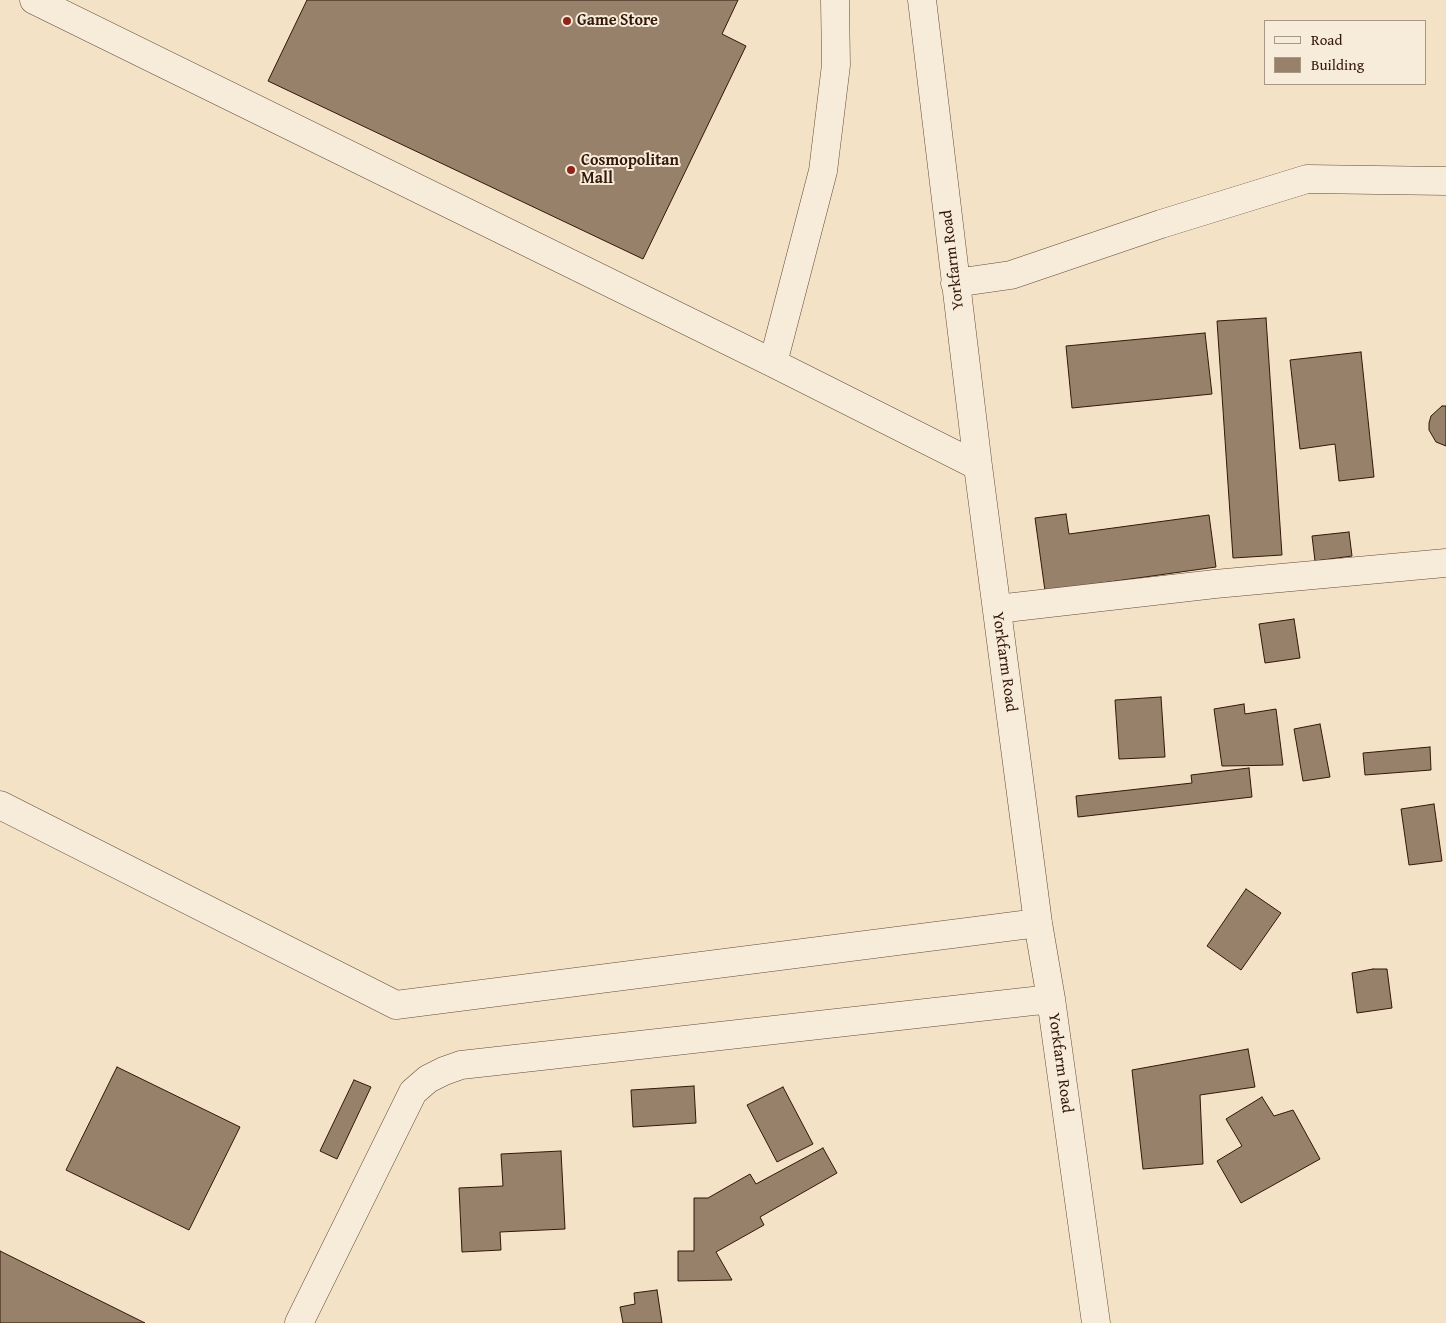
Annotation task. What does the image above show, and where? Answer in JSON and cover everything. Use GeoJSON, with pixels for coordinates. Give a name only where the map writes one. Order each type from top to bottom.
{"type":"FeatureCollection","features":[{"type":"Feature","properties":{"kind":"street"},"geometry":{"type":"LineString","coordinates":[[773,363],[823,172],[836,65],[834,0]]}},
{"type":"Feature","properties":{"kind":"street","name":"Yorkfarm Road"},"geometry":{"type":"LineString","coordinates":[[922,0],[955,283],[1038,923],[1051,999],[1096,1323]]}},
{"type":"Feature","properties":{"kind":"street"},"geometry":{"type":"LineString","coordinates":[[41,2],[978,466]]}},
{"type":"Feature","properties":{"kind":"street"},"geometry":{"type":"LineString","coordinates":[[955,283],[1011,274],[1161,224],[1307,179],[1446,181]]}},
{"type":"Feature","properties":{"kind":"street"},"geometry":{"type":"LineString","coordinates":[[997,609],[1214,584],[1446,563]]}},
{"type":"Feature","properties":{"kind":"street"},"geometry":{"type":"LineString","coordinates":[[0,805],[396,1005],[1038,923]]}},
{"type":"Feature","properties":{"kind":"street"},"geometry":{"type":"LineString","coordinates":[[299,1323],[413,1092],[428,1079],[444,1071],[461,1064],[1051,999]]}},
{"type":"Feature","properties":{"kind":"building","name":"Cosmopolitan Mall"},"geometry":{"type":"Polygon","coordinates":[[[307,0],[738,0],[722,34],[746,46],[643,259],[268,81],[307,0]]]}},
{"type":"Feature","properties":{"kind":"building"},"geometry":{"type":"Polygon","coordinates":[[[1266,318],[1282,555],[1233,558],[1217,321],[1266,318]]]}},
{"type":"Feature","properties":{"kind":"building"},"geometry":{"type":"Polygon","coordinates":[[[1205,333],[1212,394],[1072,408],[1066,346],[1205,333]]]}},
{"type":"Feature","properties":{"kind":"building"},"geometry":{"type":"Polygon","coordinates":[[[1361,352],[1374,477],[1339,481],[1335,444],[1300,449],[1290,360],[1361,352]]]}},
{"type":"Feature","properties":{"kind":"building"},"geometry":{"type":"Polygon","coordinates":[[[1442,406],[1446,406],[1446,446],[1436,442],[1429,430],[1431,416],[1442,406]]]}},
{"type":"Feature","properties":{"kind":"building"},"geometry":{"type":"Polygon","coordinates":[[[1066,514],[1069,534],[1209,515],[1216,567],[1045,591],[1035,518],[1066,514]]]}},
{"type":"Feature","properties":{"kind":"building"},"geometry":{"type":"Polygon","coordinates":[[[1349,532],[1352,556],[1315,561],[1312,536],[1349,532]]]}},
{"type":"Feature","properties":{"kind":"building"},"geometry":{"type":"Polygon","coordinates":[[[1294,619],[1300,658],[1265,663],[1259,624],[1294,619]]]}},
{"type":"Feature","properties":{"kind":"building"},"geometry":{"type":"Polygon","coordinates":[[[1161,697],[1165,757],[1119,759],[1115,700],[1161,697]]]}},
{"type":"Feature","properties":{"kind":"building"},"geometry":{"type":"Polygon","coordinates":[[[1244,704],[1245,714],[1276,709],[1283,765],[1222,766],[1214,709],[1244,704]]]}},
{"type":"Feature","properties":{"kind":"building"},"geometry":{"type":"Polygon","coordinates":[[[1320,724],[1330,777],[1303,781],[1294,729],[1320,724]]]}},
{"type":"Feature","properties":{"kind":"building"},"geometry":{"type":"Polygon","coordinates":[[[1430,747],[1431,770],[1365,775],[1363,753],[1430,747]]]}},
{"type":"Feature","properties":{"kind":"building"},"geometry":{"type":"Polygon","coordinates":[[[1249,768],[1252,797],[1078,817],[1076,796],[1192,783],[1191,775],[1249,768]]]}},
{"type":"Feature","properties":{"kind":"building"},"geometry":{"type":"Polygon","coordinates":[[[1434,804],[1442,861],[1409,865],[1401,809],[1434,804]]]}},
{"type":"Feature","properties":{"kind":"building"},"geometry":{"type":"Polygon","coordinates":[[[1246,889],[1281,913],[1241,970],[1207,946],[1246,889]]]}},
{"type":"Feature","properties":{"kind":"building"},"geometry":{"type":"Polygon","coordinates":[[[1373,969],[1387,969],[1392,1008],[1357,1013],[1352,973],[1373,969]]]}},
{"type":"Feature","properties":{"kind":"building"},"geometry":{"type":"Polygon","coordinates":[[[1248,1049],[1255,1087],[1200,1095],[1203,1164],[1143,1169],[1132,1070],[1248,1049]]]}},
{"type":"Feature","properties":{"kind":"building"},"geometry":{"type":"Polygon","coordinates":[[[117,1067],[240,1127],[189,1230],[66,1170],[117,1067]]]}},
{"type":"Feature","properties":{"kind":"building"},"geometry":{"type":"Polygon","coordinates":[[[354,1080],[371,1087],[337,1159],[320,1151],[354,1080]]]}},
{"type":"Feature","properties":{"kind":"building"},"geometry":{"type":"Polygon","coordinates":[[[694,1086],[696,1123],[633,1127],[631,1090],[694,1086]]]}},
{"type":"Feature","properties":{"kind":"building"},"geometry":{"type":"Polygon","coordinates":[[[783,1087],[813,1144],[777,1162],[747,1105],[783,1087]]]}},
{"type":"Feature","properties":{"kind":"building"},"geometry":{"type":"Polygon","coordinates":[[[1262,1097],[1274,1116],[1293,1110],[1320,1159],[1241,1203],[1217,1161],[1242,1146],[1226,1119],[1262,1097]]]}},
{"type":"Feature","properties":{"kind":"building"},"geometry":{"type":"Polygon","coordinates":[[[823,1148],[837,1173],[760,1217],[764,1225],[716,1252],[732,1280],[678,1281],[678,1251],[694,1251],[694,1198],[708,1198],[750,1174],[756,1184],[823,1148]]]}},
{"type":"Feature","properties":{"kind":"building"},"geometry":{"type":"Polygon","coordinates":[[[561,1151],[565,1229],[500,1232],[501,1250],[462,1252],[459,1188],[503,1186],[501,1154],[561,1151]]]}},
{"type":"Feature","properties":{"kind":"building"},"geometry":{"type":"Polygon","coordinates":[[[0,1251],[145,1323],[0,1323],[0,1251]]]}},
{"type":"Feature","properties":{"kind":"building"},"geometry":{"type":"Polygon","coordinates":[[[657,1290],[662,1323],[623,1323],[620,1307],[635,1304],[634,1293],[657,1290]]]}},
{"type":"Feature","properties":{"kind":"place","name":"Game Store"},"geometry":{"type":"Point","coordinates":[567,21]}},
{"type":"Feature","properties":{"kind":"place","name":"Cosmopolitan Mall"},"geometry":{"type":"Point","coordinates":[571,170]}}]}
